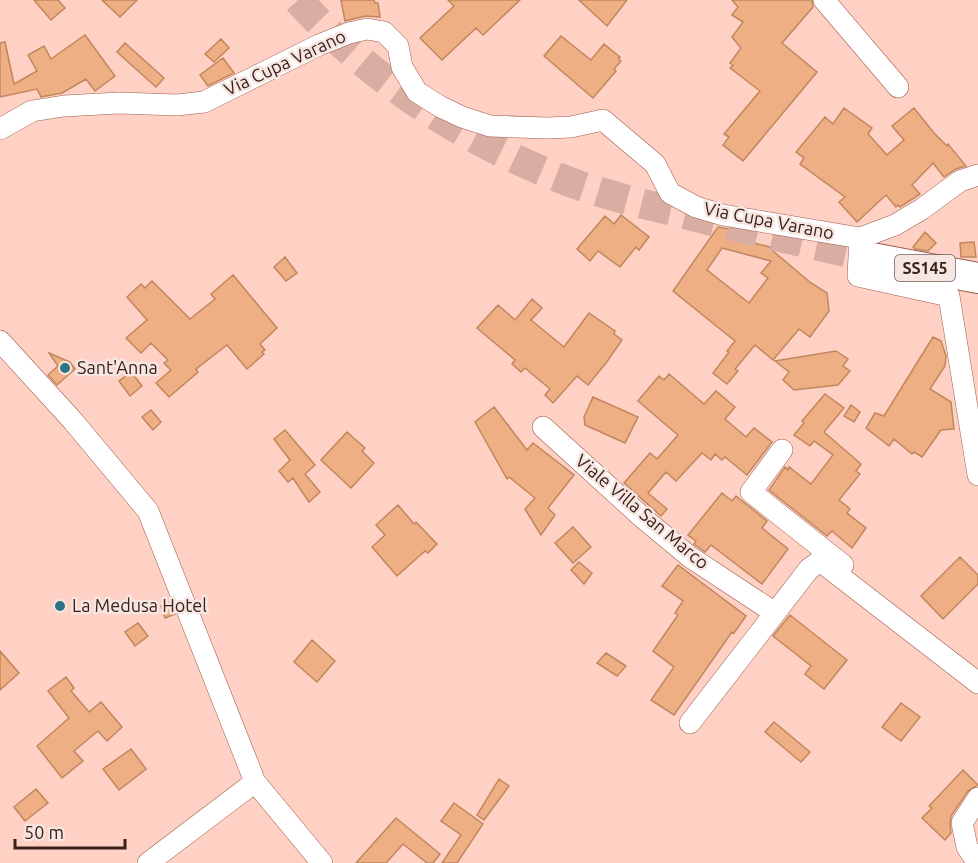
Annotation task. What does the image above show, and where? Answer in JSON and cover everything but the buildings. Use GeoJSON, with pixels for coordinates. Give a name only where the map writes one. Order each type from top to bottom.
{"type":"FeatureCollection","features":[{"type":"Feature","properties":{"kind":"highway","name":"SS145"},"geometry":{"type":"LineString","coordinates":[[866,248],[978,278]]}},
{"type":"Feature","properties":{"kind":"street"},"geometry":{"type":"LineString","coordinates":[[824,0],[898,87]]}},
{"type":"Feature","properties":{"kind":"street","name":"Via Cupa Varano"},"geometry":{"type":"LineString","coordinates":[[0,129],[32,111],[64,106],[118,103],[177,105],[204,102],[319,45],[367,28],[384,32],[398,46],[402,67],[417,92],[441,107],[490,126],[547,129],[571,127],[603,120],[655,164],[670,193],[696,207],[723,215],[866,248],[895,225],[922,209],[960,181],[978,175]]}},
{"type":"Feature","properties":{"kind":"street"},"geometry":{"type":"LineString","coordinates":[[866,248],[858,276],[949,296],[978,475]]}},
{"type":"Feature","properties":{"kind":"street"},"geometry":{"type":"LineString","coordinates":[[0,341],[73,421],[148,511],[255,782],[322,863]]}},
{"type":"Feature","properties":{"kind":"street","name":"Viale Villa San Marco"},"geometry":{"type":"LineString","coordinates":[[543,427],[643,518],[690,557],[775,613]]}},
{"type":"Feature","properties":{"kind":"street"},"geometry":{"type":"LineString","coordinates":[[782,450],[751,492],[978,671]]}},
{"type":"Feature","properties":{"kind":"street"},"geometry":{"type":"LineString","coordinates":[[690,723],[809,569],[820,561],[978,683]]}},
{"type":"Feature","properties":{"kind":"street"},"geometry":{"type":"LineString","coordinates":[[148,863],[255,782]]}},
{"type":"Feature","properties":{"kind":"street"},"geometry":{"type":"LineString","coordinates":[[978,798],[962,823],[967,847],[978,863]]}},
{"type":"Feature","properties":{"kind":"tunnel"},"geometry":{"type":"LineString","coordinates":[[298,0],[328,31],[393,86],[464,132],[541,170],[581,186],[627,200],[872,258]]}},
{"type":"Feature","properties":{"kind":"place","name":"Sant'Anna"},"geometry":{"type":"Point","coordinates":[65,368]}},
{"type":"Feature","properties":{"kind":"place","name":"La Medusa Hotel"},"geometry":{"type":"Point","coordinates":[60,606]}}]}
